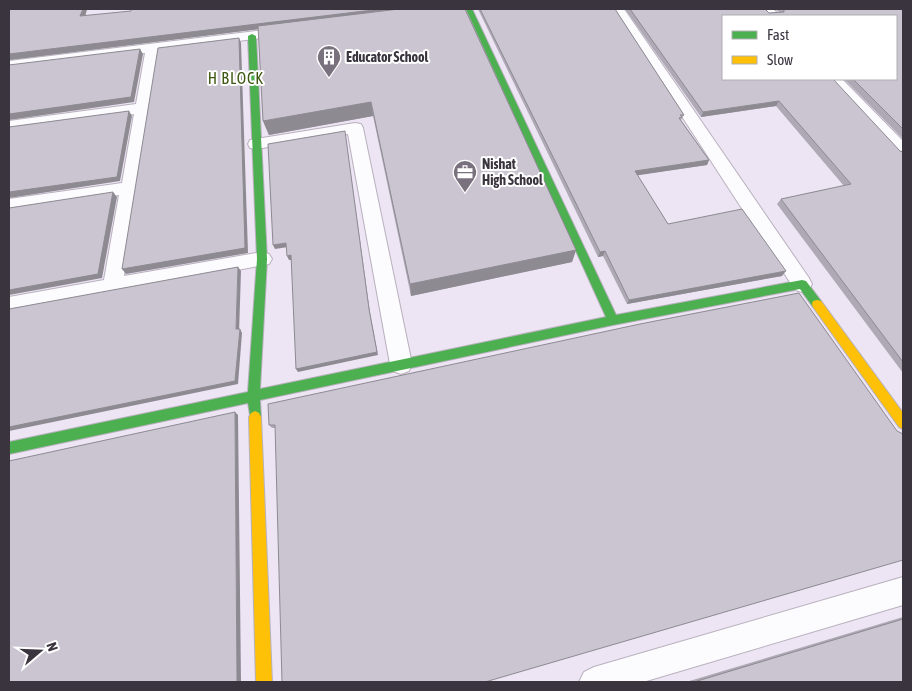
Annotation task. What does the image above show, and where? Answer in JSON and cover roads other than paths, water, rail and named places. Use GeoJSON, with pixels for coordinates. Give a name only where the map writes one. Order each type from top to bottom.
{"type":"FeatureCollection","features":[{"type":"Feature","properties":{"kind":"street"},"geometry":{"type":"LineString","coordinates":[[463,9],[613,320]]}},
{"type":"Feature","properties":{"kind":"street"},"geometry":{"type":"LineString","coordinates":[[618,9],[802,284],[903,423]]}},
{"type":"Feature","properties":{"kind":"street"},"geometry":{"type":"LineString","coordinates":[[9,65],[281,32]]}},
{"type":"Feature","properties":{"kind":"street"},"geometry":{"type":"LineString","coordinates":[[252,36],[262,259],[254,395],[264,682]]}},
{"type":"Feature","properties":{"kind":"street"},"geometry":{"type":"LineString","coordinates":[[113,285],[153,47]]}},
{"type":"Feature","properties":{"kind":"street"},"geometry":{"type":"LineString","coordinates":[[835,80],[903,151]]}},
{"type":"Feature","properties":{"kind":"street"},"geometry":{"type":"LineString","coordinates":[[9,126],[142,108]]}},
{"type":"Feature","properties":{"kind":"street"},"geometry":{"type":"LineString","coordinates":[[256,144],[355,128],[401,364]]}},
{"type":"Feature","properties":{"kind":"street"},"geometry":{"type":"LineString","coordinates":[[9,205],[128,188]]}},
{"type":"Feature","properties":{"kind":"street"},"geometry":{"type":"LineString","coordinates":[[9,305],[262,259]]}},
{"type":"Feature","properties":{"kind":"street"},"geometry":{"type":"LineString","coordinates":[[9,448],[613,320],[802,284]]}},
{"type":"Feature","properties":{"kind":"street"},"geometry":{"type":"LineString","coordinates":[[594,682],[903,591]]}},
{"type":"Feature","properties":{"kind":"place","name":"Educator School"},"geometry":{"type":"Point","coordinates":[329,78]}},
{"type":"Feature","properties":{"kind":"place","name":"Nishat High School"},"geometry":{"type":"Point","coordinates":[465,193]}},
{"type":"Feature","properties":{"kind":"district","name":"H BLOCK"},"geometry":{"type":"Point","coordinates":[236,78]}}]}
